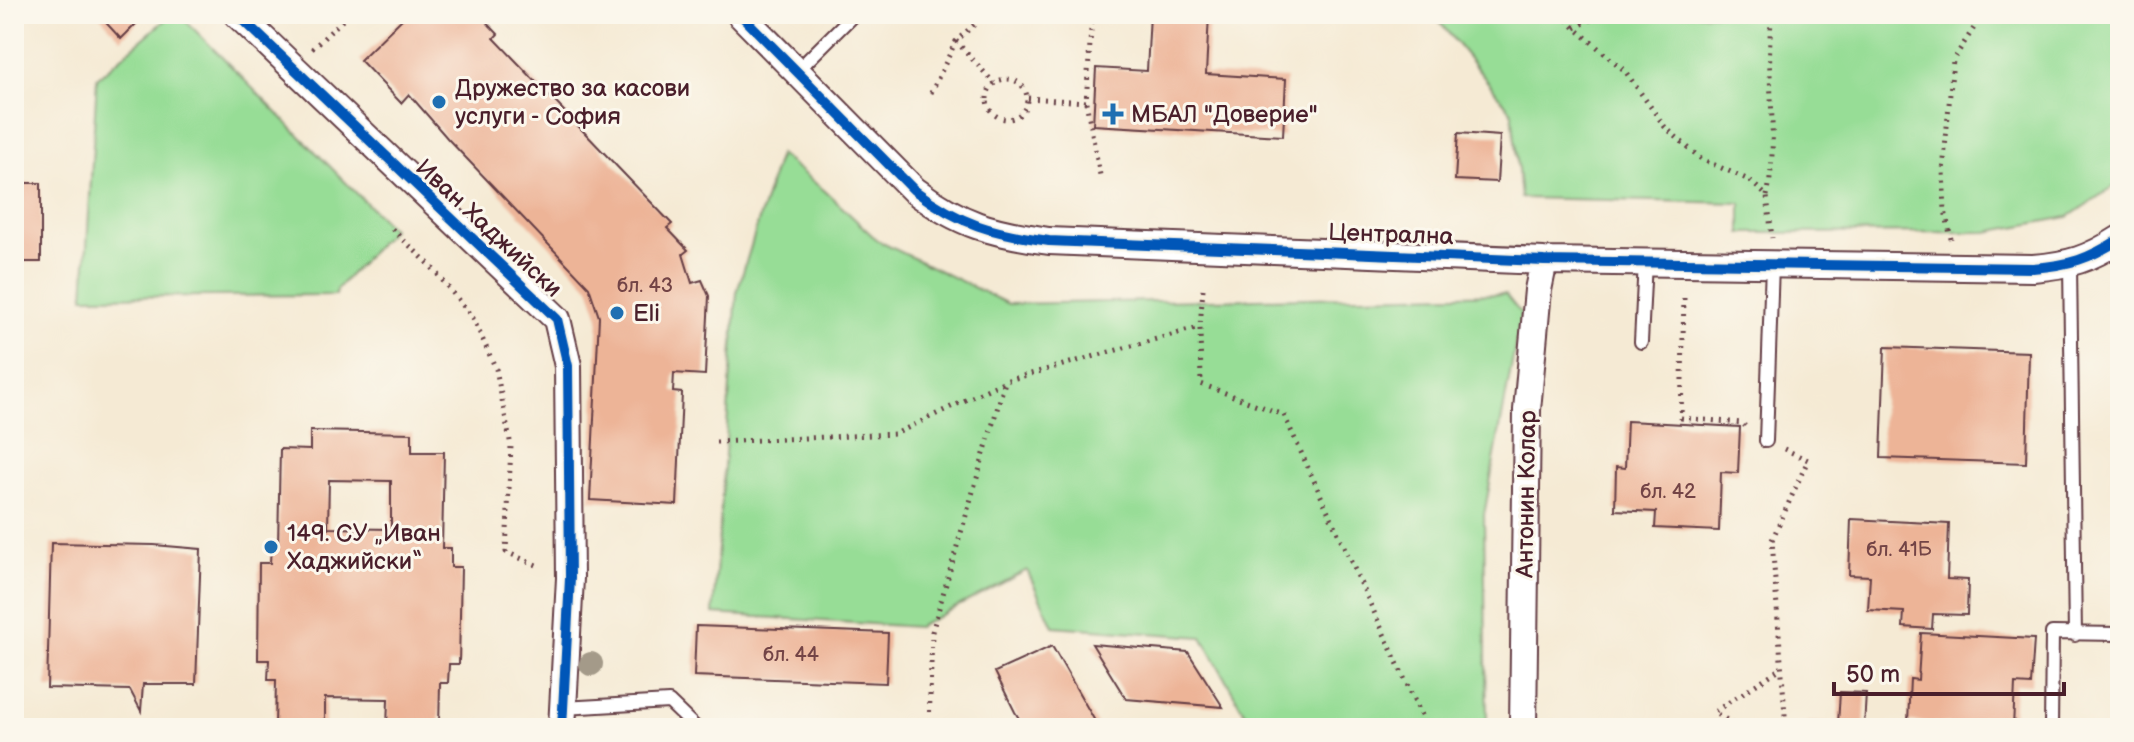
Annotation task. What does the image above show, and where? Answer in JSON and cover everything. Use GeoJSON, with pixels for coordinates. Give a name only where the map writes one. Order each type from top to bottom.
{"type":"FeatureCollection","features":[{"type":"Feature","properties":{"kind":"street","name":"Иван Хаджийски"},"geometry":{"type":"LineString","coordinates":[[237,14],[557,319],[568,366],[570,578],[563,718]]}},
{"type":"Feature","properties":{"kind":"street","name":"Централна"},"geometry":{"type":"LineString","coordinates":[[740,14],[922,196],[972,226],[1006,235],[1049,241],[1544,261],[1645,261],[1772,254],[2033,268],[2070,265],[2097,254],[2120,239]]}},
{"type":"Feature","properties":{"kind":"street","name":"Антонин Колар"},"geometry":{"type":"LineString","coordinates":[[1523,728],[1527,410],[1538,290],[1544,261]]}},
{"type":"Feature","properties":{"kind":"lane"},"geometry":{"type":"LineString","coordinates":[[796,72],[854,14]]}},
{"type":"Feature","properties":{"kind":"lane"},"geometry":{"type":"LineString","coordinates":[[1766,441],[1772,254]]}},
{"type":"Feature","properties":{"kind":"lane"},"geometry":{"type":"LineString","coordinates":[[1641,342],[1645,261]]}},
{"type":"Feature","properties":{"kind":"lane"},"geometry":{"type":"LineString","coordinates":[[2070,265],[2075,635]]}},
{"type":"Feature","properties":{"kind":"lane"},"geometry":{"type":"LineString","coordinates":[[2051,728],[2052,633],[2120,634]]}},
{"type":"Feature","properties":{"kind":"lane"},"geometry":{"type":"LineString","coordinates":[[563,718],[669,702],[696,728]]}},
{"type":"Feature","properties":{"kind":"path"},"geometry":{"type":"LineString","coordinates":[[291,68],[349,14]]}},
{"type":"Feature","properties":{"kind":"path"},"geometry":{"type":"LineString","coordinates":[[931,93],[956,41],[986,14]]}},
{"type":"Feature","properties":{"kind":"path"},"geometry":{"type":"LineString","coordinates":[[1092,14],[1086,102],[1100,175]]}},
{"type":"Feature","properties":{"kind":"path"},"geometry":{"type":"LineString","coordinates":[[1562,14],[1625,71],[1665,127],[1701,159],[1749,180],[1767,196]]}},
{"type":"Feature","properties":{"kind":"path"},"geometry":{"type":"LineString","coordinates":[[1575,28],[1602,14]]}},
{"type":"Feature","properties":{"kind":"path"},"geometry":{"type":"LineString","coordinates":[[1772,14],[1769,75],[1773,170],[1767,196],[1772,254]]}},
{"type":"Feature","properties":{"kind":"path"},"geometry":{"type":"LineString","coordinates":[[1952,244],[1945,210],[1943,171],[1953,60],[1983,14]]}},
{"type":"Feature","properties":{"kind":"path"},"geometry":{"type":"LineString","coordinates":[[956,41],[994,83]]}},
{"type":"Feature","properties":{"kind":"path"},"geometry":{"type":"LineString","coordinates":[[1002,78],[1020,82],[1028,98],[1021,114],[1012,119],[1003,119],[988,108],[988,90],[1002,78]]}},
{"type":"Feature","properties":{"kind":"path"},"geometry":{"type":"LineString","coordinates":[[1028,98],[1086,102]]}},
{"type":"Feature","properties":{"kind":"path"},"geometry":{"type":"LineString","coordinates":[[392,229],[430,265],[473,318],[496,369],[511,446],[506,552],[570,578]]}},
{"type":"Feature","properties":{"kind":"path"},"geometry":{"type":"LineString","coordinates":[[1203,289],[1201,384],[1284,415],[1427,728]]}},
{"type":"Feature","properties":{"kind":"path"},"geometry":{"type":"LineString","coordinates":[[1684,298],[1681,418],[1742,423],[1752,435],[1808,460],[1772,540],[1786,728]]}},
{"type":"Feature","properties":{"kind":"path"},"geometry":{"type":"LineString","coordinates":[[716,442],[895,434],[1005,381],[1200,327]]}},
{"type":"Feature","properties":{"kind":"path"},"geometry":{"type":"LineString","coordinates":[[929,728],[932,632],[1005,381]]}},
{"type":"Feature","properties":{"kind":"path"},"geometry":{"type":"LineString","coordinates":[[1740,728],[1714,712],[1781,668]]}},
{"type":"Feature","properties":{"kind":"green space"},"geometry":{"type":"Polygon","coordinates":[[[172,14],[179,14],[392,229],[337,289],[336,295],[84,297],[97,78],[172,14]]]}},
{"type":"Feature","properties":{"kind":"green space"},"geometry":{"type":"Polygon","coordinates":[[[1433,14],[2120,14],[2120,182],[2068,217],[1987,232],[1741,233],[1741,203],[1521,198],[1512,112],[1433,14]]]}},
{"type":"Feature","properties":{"kind":"green space"},"geometry":{"type":"Polygon","coordinates":[[[779,154],[825,191],[878,241],[1008,304],[1505,294],[1521,314],[1484,515],[1487,728],[1253,728],[1202,637],[1053,626],[1027,570],[918,627],[713,614],[737,292],[779,154]]]}},
{"type":"Feature","properties":{"kind":"building"},"geometry":{"type":"Polygon","coordinates":[[[98,14],[146,14],[121,39],[98,14]]]}},
{"type":"Feature","properties":{"kind":"building"},"geometry":{"type":"Polygon","coordinates":[[[407,14],[479,14],[498,34],[494,38],[672,224],[667,228],[688,250],[683,254],[692,283],[702,280],[709,296],[705,375],[674,373],[673,392],[682,393],[677,505],[590,500],[599,317],[589,287],[409,94],[401,103],[360,60],[407,14]]]}},
{"type":"Feature","properties":{"kind":"building"},"geometry":{"type":"Polygon","coordinates":[[[1150,14],[1209,14],[1206,74],[1286,79],[1283,136],[1093,125],[1096,68],[1147,71],[1150,14]]]}},
{"type":"Feature","properties":{"kind":"building"},"geometry":{"type":"Polygon","coordinates":[[[1458,133],[1500,136],[1497,182],[1455,180],[1458,133]]]}},
{"type":"Feature","properties":{"kind":"building"},"geometry":{"type":"Polygon","coordinates":[[[14,183],[41,183],[41,262],[14,262],[14,183]]]}},
{"type":"Feature","properties":{"kind":"building"},"geometry":{"type":"Polygon","coordinates":[[[1885,347],[2029,352],[2026,463],[1881,458],[1885,347]]]}},
{"type":"Feature","properties":{"kind":"building"},"geometry":{"type":"Polygon","coordinates":[[[1627,421],[1740,427],[1738,473],[1721,472],[1719,531],[1655,528],[1656,512],[1615,510],[1616,467],[1625,468],[1627,421]]]}},
{"type":"Feature","properties":{"kind":"building"},"geometry":{"type":"Polygon","coordinates":[[[310,431],[412,433],[412,452],[444,452],[442,548],[451,548],[451,567],[461,567],[459,664],[449,664],[448,683],[440,683],[439,728],[387,728],[388,699],[325,698],[325,728],[275,728],[276,680],[268,680],[269,660],[258,660],[259,563],[270,563],[271,545],[278,545],[280,449],[310,450],[310,431]],[[329,480],[328,528],[391,529],[391,481],[329,480]]]}},
{"type":"Feature","properties":{"kind":"building"},"geometry":{"type":"Polygon","coordinates":[[[1851,519],[1949,524],[1947,579],[1968,580],[1967,615],[1933,614],[1932,629],[1903,627],[1904,612],[1868,610],[1870,576],[1849,575],[1851,519]]]}},
{"type":"Feature","properties":{"kind":"building"},"geometry":{"type":"Polygon","coordinates":[[[51,543],[201,549],[196,684],[143,684],[141,711],[130,690],[47,688],[51,543]]]}},
{"type":"Feature","properties":{"kind":"building"},"geometry":{"type":"Polygon","coordinates":[[[696,626],[888,633],[886,683],[694,676],[696,626]]]}},
{"type":"Feature","properties":{"kind":"building"},"geometry":{"type":"Polygon","coordinates":[[[1921,633],[2034,639],[2031,685],[2015,684],[2013,728],[1949,728],[1949,724],[1908,722],[1910,679],[1918,680],[1921,633]]]}},
{"type":"Feature","properties":{"kind":"building"},"geometry":{"type":"Polygon","coordinates":[[[1092,644],[1188,652],[1223,707],[1126,699],[1092,644]]]}},
{"type":"Feature","properties":{"kind":"building"},"geometry":{"type":"Polygon","coordinates":[[[1052,646],[1099,728],[1025,728],[1015,712],[995,672],[1052,646]]]}},
{"type":"Feature","properties":{"kind":"building"},"geometry":{"type":"Polygon","coordinates":[[[1840,692],[1866,693],[1864,728],[1808,728],[1808,722],[1838,724],[1840,692]]]}},
{"type":"Feature","properties":{"kind":"building"},"geometry":{"type":"Polygon","coordinates":[[[1601,722],[1686,725],[1686,728],[1601,728],[1601,722]]]}},
{"type":"Feature","properties":{"kind":"cycle path"},"geometry":{"type":"LineString","coordinates":[[237,14],[557,319],[568,366],[570,578],[562,728]]}},
{"type":"Feature","properties":{"kind":"cycle path"},"geometry":{"type":"LineString","coordinates":[[740,14],[914,190],[947,212],[978,226],[1029,238],[1544,261],[2033,268],[2079,260],[2120,239]]}},
{"type":"Feature","properties":{"kind":"place","name":"Дружество за касови услуги - София"},"geometry":{"type":"Point","coordinates":[439,102]}},
{"type":"Feature","properties":{"kind":"place","name":"МБАЛ \"Доверие\""},"geometry":{"type":"Point","coordinates":[1113,114]}},
{"type":"Feature","properties":{"kind":"place","name":"Eli"},"geometry":{"type":"Point","coordinates":[617,313]}},
{"type":"Feature","properties":{"kind":"place","name":"149. СУ „Иван Хаджийски“"},"geometry":{"type":"Point","coordinates":[271,547]}}]}
